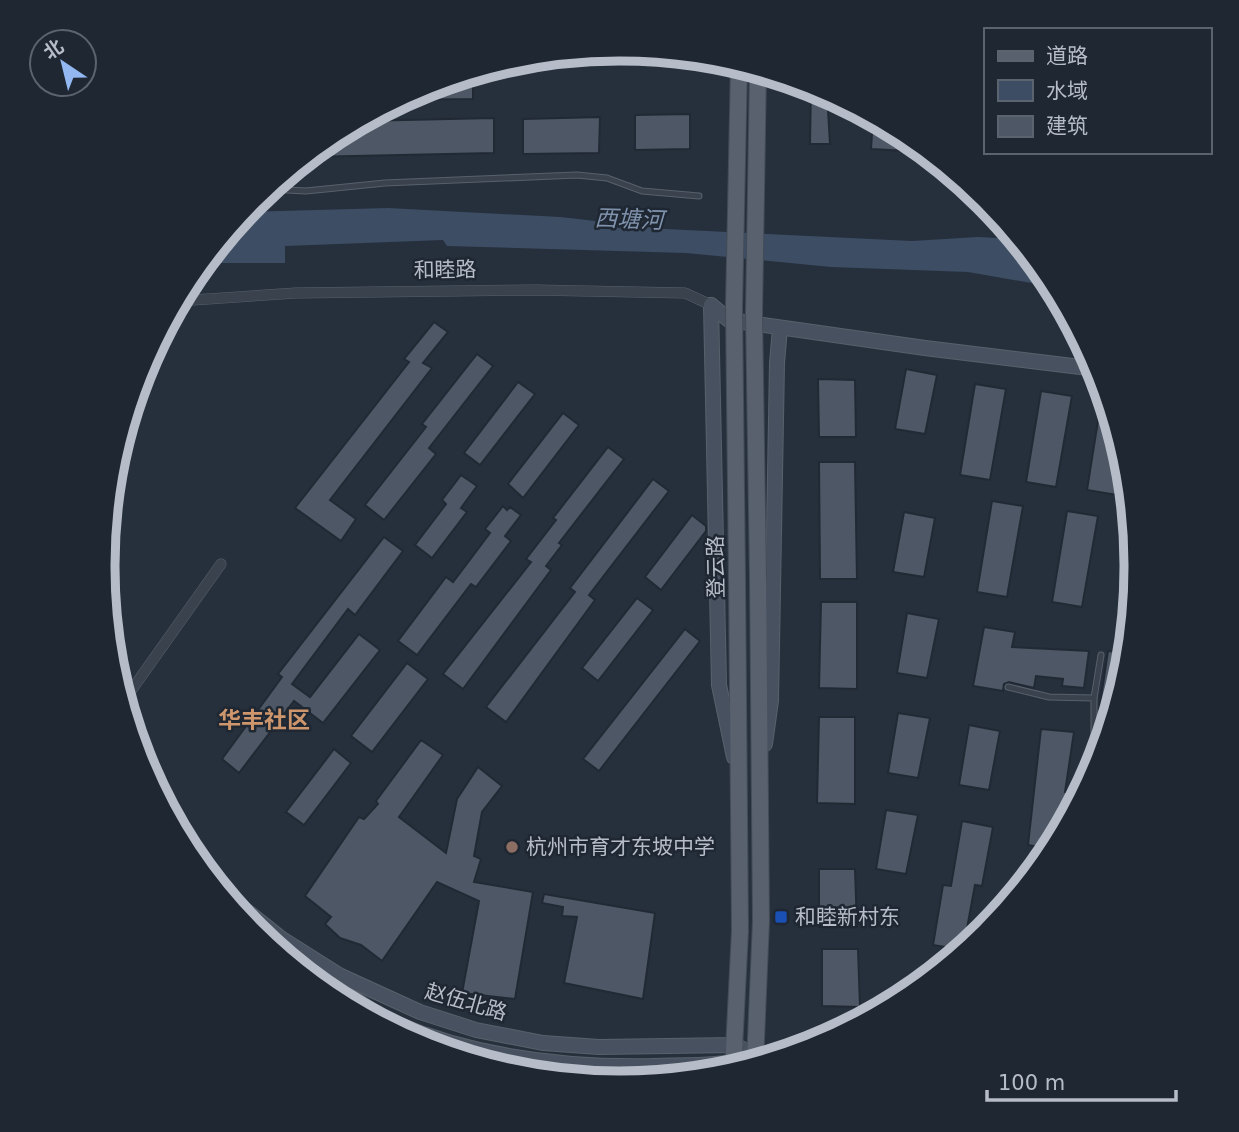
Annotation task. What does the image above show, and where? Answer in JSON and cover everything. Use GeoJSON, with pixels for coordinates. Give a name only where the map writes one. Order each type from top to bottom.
{"type":"FeatureCollection","features":[{"type":"Feature","properties":{"kind":"main road","name":"登云路"},"geometry":{"type":"LineString","coordinates":[[734,1058],[740,931],[734,307],[738,75]]}},
{"type":"Feature","properties":{"kind":"main road","name":"登云路"},"geometry":{"type":"LineString","coordinates":[[758,80],[754,313],[761,920],[758,1051]]}},
{"type":"Feature","properties":{"kind":"street","name":"和睦路"},"geometry":{"type":"LineString","coordinates":[[191,300],[296,293],[535,290],[685,293],[711,305]]}},
{"type":"Feature","properties":{"kind":"street"},"geometry":{"type":"LineString","coordinates":[[711,305],[729,320],[1083,367]]}},
{"type":"Feature","properties":{"kind":"street"},"geometry":{"type":"LineString","coordinates":[[711,305],[719,685],[740,781]]}},
{"type":"Feature","properties":{"kind":"street"},"geometry":{"type":"LineString","coordinates":[[759,784],[771,701],[780,328]]}},
{"type":"Feature","properties":{"kind":"street"},"geometry":{"type":"LineString","coordinates":[[131,691],[221,564]]}},
{"type":"Feature","properties":{"kind":"street","name":"赵伍北路"},"geometry":{"type":"LineString","coordinates":[[272,931],[329,970],[420,1012],[477,1030],[543,1043],[588,1046],[735,1045]]}},
{"type":"Feature","properties":{"kind":"street"},"geometry":{"type":"LineString","coordinates":[[735,1045],[749,1054]]}},
{"type":"Feature","properties":{"kind":"street","name":"赵伍北路"},"geometry":{"type":"LineString","coordinates":[[464,1046],[494,1054],[564,1064],[682,1066]]}},
{"type":"Feature","properties":{"kind":"lane"},"geometry":{"type":"LineString","coordinates":[[284,189],[306,191],[386,183],[577,175],[607,178],[642,191],[699,196]]}},
{"type":"Feature","properties":{"kind":"lane"},"geometry":{"type":"LineString","coordinates":[[1094,736],[1094,698],[1101,655]]}},
{"type":"Feature","properties":{"kind":"lane"},"geometry":{"type":"LineString","coordinates":[[1008,687],[1049,697],[1094,698]]}},
{"type":"Feature","properties":{"kind":"water"},"geometry":{"type":"Polygon","coordinates":[[[388,208],[560,217],[665,229],[912,241],[1003,238],[1038,284],[968,272],[831,267],[686,253],[447,246],[443,240],[285,246],[285,263],[216,263],[261,212],[388,208]]]}},
{"type":"Feature","properties":{"kind":"building"},"geometry":{"type":"Polygon","coordinates":[[[473,83],[473,99],[427,100],[473,83]]]}},
{"type":"Feature","properties":{"kind":"building"},"geometry":{"type":"Polygon","coordinates":[[[811,99],[828,106],[830,144],[810,144],[811,99]]]}},
{"type":"Feature","properties":{"kind":"building"},"geometry":{"type":"Polygon","coordinates":[[[690,114],[690,149],[635,150],[635,115],[690,114]]]}},
{"type":"Feature","properties":{"kind":"building"},"geometry":{"type":"Polygon","coordinates":[[[600,117],[599,153],[523,154],[523,119],[600,117]]]}},
{"type":"Feature","properties":{"kind":"building"},"geometry":{"type":"Polygon","coordinates":[[[494,118],[494,153],[325,157],[382,120],[494,118]]]}},
{"type":"Feature","properties":{"kind":"building"},"geometry":{"type":"Polygon","coordinates":[[[872,129],[907,151],[871,149],[872,129]]]}},
{"type":"Feature","properties":{"kind":"building"},"geometry":{"type":"Polygon","coordinates":[[[434,322],[448,332],[423,363],[432,368],[330,500],[356,519],[341,541],[295,508],[409,362],[404,359],[434,322]]]}},
{"type":"Feature","properties":{"kind":"building"},"geometry":{"type":"Polygon","coordinates":[[[477,354],[493,366],[429,448],[436,454],[384,520],[365,505],[426,427],[422,424],[477,354]]]}},
{"type":"Feature","properties":{"kind":"building"},"geometry":{"type":"Polygon","coordinates":[[[906,369],[937,375],[925,434],[895,429],[906,369]]]}},
{"type":"Feature","properties":{"kind":"building"},"geometry":{"type":"Polygon","coordinates":[[[818,379],[855,380],[856,437],[819,437],[818,379]]]}},
{"type":"Feature","properties":{"kind":"building"},"geometry":{"type":"Polygon","coordinates":[[[518,382],[535,394],[480,465],[464,453],[518,382]]]}},
{"type":"Feature","properties":{"kind":"building"},"geometry":{"type":"Polygon","coordinates":[[[975,384],[1006,389],[990,480],[960,475],[975,384]]]}},
{"type":"Feature","properties":{"kind":"building"},"geometry":{"type":"Polygon","coordinates":[[[1041,391],[1072,396],[1056,487],[1026,482],[1041,391]]]}},
{"type":"Feature","properties":{"kind":"building"},"geometry":{"type":"Polygon","coordinates":[[[1099,412],[1118,488],[1117,495],[1087,490],[1099,412]]]}},
{"type":"Feature","properties":{"kind":"building"},"geometry":{"type":"Polygon","coordinates":[[[563,413],[579,425],[523,498],[508,484],[563,413]]]}},
{"type":"Feature","properties":{"kind":"building"},"geometry":{"type":"Polygon","coordinates":[[[608,447],[624,459],[559,543],[562,545],[546,566],[551,570],[463,689],[443,674],[531,562],[526,559],[556,520],[553,518],[608,447]]]}},
{"type":"Feature","properties":{"kind":"building"},"geometry":{"type":"Polygon","coordinates":[[[819,462],[855,462],[857,579],[820,579],[819,462]]]}},
{"type":"Feature","properties":{"kind":"building"},"geometry":{"type":"Polygon","coordinates":[[[461,475],[477,486],[461,508],[467,512],[432,558],[415,545],[446,504],[442,500],[461,475]]]}},
{"type":"Feature","properties":{"kind":"building"},"geometry":{"type":"Polygon","coordinates":[[[653,479],[669,491],[589,595],[595,600],[506,722],[486,707],[575,592],[570,588],[653,479]]]}},
{"type":"Feature","properties":{"kind":"building"},"geometry":{"type":"Polygon","coordinates":[[[992,501],[1023,506],[1007,597],[977,592],[992,501]]]}},
{"type":"Feature","properties":{"kind":"building"},"geometry":{"type":"Polygon","coordinates":[[[503,506],[507,510],[510,507],[521,515],[505,536],[511,541],[476,587],[471,584],[417,655],[398,641],[446,577],[453,582],[490,533],[485,529],[503,506]]]}},
{"type":"Feature","properties":{"kind":"building"},"geometry":{"type":"Polygon","coordinates":[[[1067,511],[1098,516],[1082,607],[1052,602],[1067,511]]]}},
{"type":"Feature","properties":{"kind":"building"},"geometry":{"type":"Polygon","coordinates":[[[904,512],[935,518],[924,577],[893,572],[904,512]]]}},
{"type":"Feature","properties":{"kind":"building"},"geometry":{"type":"Polygon","coordinates":[[[692,515],[706,526],[706,531],[661,590],[645,577],[692,515]]]}},
{"type":"Feature","properties":{"kind":"building"},"geometry":{"type":"Polygon","coordinates":[[[384,537],[403,551],[355,615],[348,609],[292,684],[310,697],[359,634],[380,650],[323,723],[294,701],[239,773],[222,759],[282,677],[278,674],[384,537]]]}},
{"type":"Feature","properties":{"kind":"building"},"geometry":{"type":"Polygon","coordinates":[[[637,598],[653,610],[598,681],[582,668],[637,598]]]}},
{"type":"Feature","properties":{"kind":"building"},"geometry":{"type":"Polygon","coordinates":[[[821,602],[857,602],[857,689],[819,688],[821,602]]]}},
{"type":"Feature","properties":{"kind":"building"},"geometry":{"type":"Polygon","coordinates":[[[907,613],[939,619],[927,678],[897,673],[907,613]]]}},
{"type":"Feature","properties":{"kind":"building"},"geometry":{"type":"Polygon","coordinates":[[[984,627],[1015,632],[1012,647],[1089,651],[1084,688],[1062,686],[1063,679],[1036,676],[1034,688],[1009,682],[1004,684],[1003,691],[973,686],[984,627]]]}},
{"type":"Feature","properties":{"kind":"building"},"geometry":{"type":"Polygon","coordinates":[[[685,629],[700,641],[599,771],[583,759],[685,629]]]}},
{"type":"Feature","properties":{"kind":"building"},"geometry":{"type":"Polygon","coordinates":[[[1108,651],[1117,652],[1099,722],[1108,651]]]}},
{"type":"Feature","properties":{"kind":"building"},"geometry":{"type":"Polygon","coordinates":[[[407,663],[428,679],[372,752],[351,736],[407,663]]]}},
{"type":"Feature","properties":{"kind":"building"},"geometry":{"type":"Polygon","coordinates":[[[898,713],[930,718],[918,778],[888,773],[898,713]]]}},
{"type":"Feature","properties":{"kind":"building"},"geometry":{"type":"Polygon","coordinates":[[[819,717],[855,717],[855,804],[817,803],[819,717]]]}},
{"type":"Feature","properties":{"kind":"building"},"geometry":{"type":"Polygon","coordinates":[[[969,725],[1000,731],[989,790],[959,785],[969,725]]]}},
{"type":"Feature","properties":{"kind":"building"},"geometry":{"type":"Polygon","coordinates":[[[1041,729],[1074,732],[1065,792],[1070,793],[1033,854],[1034,846],[1028,845],[1041,729]]]}},
{"type":"Feature","properties":{"kind":"building"},"geometry":{"type":"Polygon","coordinates":[[[421,740],[443,755],[399,817],[446,853],[457,799],[478,767],[502,786],[482,812],[474,856],[481,859],[474,882],[533,892],[515,999],[462,993],[479,901],[437,882],[382,961],[361,945],[340,938],[325,924],[331,917],[305,896],[359,817],[364,819],[378,804],[376,801],[421,740]]]}},
{"type":"Feature","properties":{"kind":"building"},"geometry":{"type":"Polygon","coordinates":[[[334,749],[351,763],[304,825],[286,812],[334,749]]]}},
{"type":"Feature","properties":{"kind":"building"},"geometry":{"type":"Polygon","coordinates":[[[886,810],[918,815],[906,874],[876,869],[886,810]]]}},
{"type":"Feature","properties":{"kind":"building"},"geometry":{"type":"Polygon","coordinates":[[[962,821],[993,827],[982,886],[975,885],[966,932],[949,948],[933,945],[943,885],[951,886],[962,821]]]}},
{"type":"Feature","properties":{"kind":"building"},"geometry":{"type":"Polygon","coordinates":[[[819,869],[855,869],[857,927],[819,927],[819,869]]]}},
{"type":"Feature","properties":{"kind":"building"},"geometry":{"type":"Polygon","coordinates":[[[544,894],[655,913],[643,999],[564,983],[577,917],[562,916],[563,907],[542,903],[544,894]]]}},
{"type":"Feature","properties":{"kind":"building"},"geometry":{"type":"Polygon","coordinates":[[[822,949],[858,949],[860,1007],[822,1006],[822,949]]]}},
{"type":"Feature","properties":{"kind":"place","name":"杭州市育才东坡中学"},"geometry":{"type":"Point","coordinates":[512,847]}},
{"type":"Feature","properties":{"kind":"place","name":"和睦新村东"},"geometry":{"type":"Point","coordinates":[781,917]}},
{"type":"Feature","properties":{"kind":"district","name":"华丰社区"},"geometry":{"type":"Point","coordinates":[264,720]}},
{"type":"Feature","properties":{"kind":"water label","name":"西塘河"},"geometry":{"type":"Point","coordinates":[629,219]}}]}
